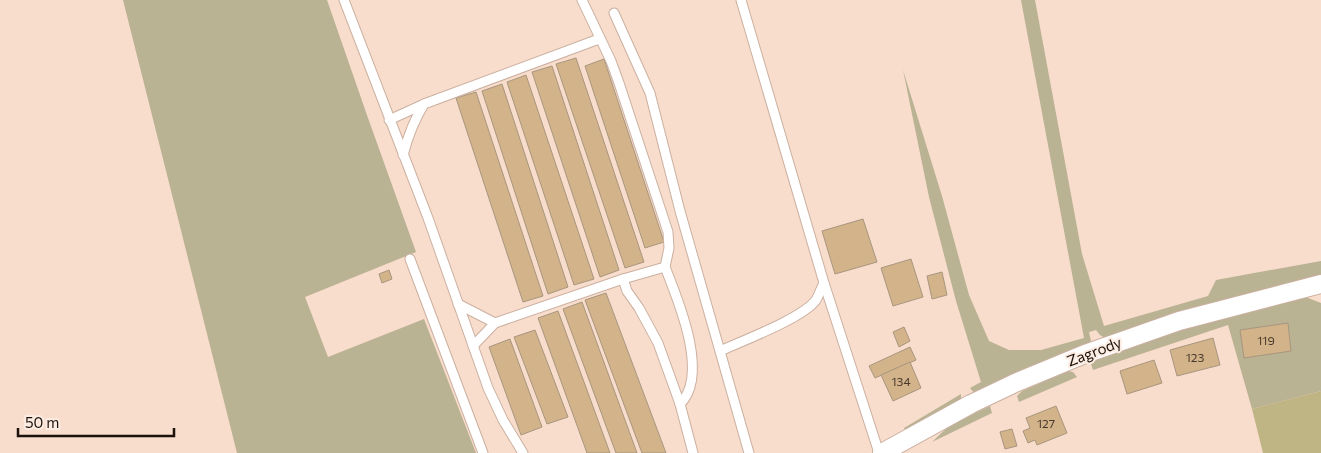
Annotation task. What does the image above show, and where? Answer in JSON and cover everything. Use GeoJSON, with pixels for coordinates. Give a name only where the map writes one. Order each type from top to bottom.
{"type":"FeatureCollection","features":[{"type":"Feature","properties":{"kind":"street","name":"Zagrody"},"geometry":{"type":"LineString","coordinates":[[886,452],[971,404],[1015,383],[1085,354],[1179,321],[1321,284]]}},
{"type":"Feature","properties":{"kind":"lane"},"geometry":{"type":"LineString","coordinates":[[344,0],[428,218],[488,388],[499,412],[523,453]]}},
{"type":"Feature","properties":{"kind":"lane"},"geometry":{"type":"LineString","coordinates":[[582,0],[611,61],[668,232],[669,248],[665,267],[685,321],[693,360],[690,390],[680,404]]}},
{"type":"Feature","properties":{"kind":"lane"},"geometry":{"type":"LineString","coordinates":[[741,0],[824,282],[886,452]]}},
{"type":"Feature","properties":{"kind":"lane"},"geometry":{"type":"LineString","coordinates":[[614,13],[650,93],[680,212],[748,453]]}},
{"type":"Feature","properties":{"kind":"lane"},"geometry":{"type":"LineString","coordinates":[[389,120],[424,104],[599,39]]}},
{"type":"Feature","properties":{"kind":"lane"},"geometry":{"type":"LineString","coordinates":[[403,156],[408,134],[424,104]]}},
{"type":"Feature","properties":{"kind":"lane"},"geometry":{"type":"LineString","coordinates":[[410,260],[483,453]]}},
{"type":"Feature","properties":{"kind":"lane"},"geometry":{"type":"LineString","coordinates":[[473,346],[495,323],[665,267]]}},
{"type":"Feature","properties":{"kind":"lane"},"geometry":{"type":"LineString","coordinates":[[623,280],[627,291],[639,308],[658,343],[680,404],[692,453]]}},
{"type":"Feature","properties":{"kind":"lane"},"geometry":{"type":"LineString","coordinates":[[720,350],[789,319],[806,309],[816,300],[824,282]]}},
{"type":"Feature","properties":{"kind":"lane"},"geometry":{"type":"LineString","coordinates":[[458,304],[495,323]]}},
{"type":"Feature","properties":{"kind":"shaded area"},"geometry":{"type":"Polygon","coordinates":[[[123,0],[327,0],[416,252],[305,297],[328,357],[424,319],[476,453],[237,453],[123,0]]]}},
{"type":"Feature","properties":{"kind":"shaded area"},"geometry":{"type":"Polygon","coordinates":[[[1021,0],[1035,0],[1082,254],[1104,326],[1208,296],[1216,280],[1321,261],[1321,277],[1105,338],[1096,330],[1089,332],[1091,341],[1088,344],[975,394],[970,388],[981,382],[956,301],[929,197],[903,70],[942,196],[969,295],[989,341],[1009,350],[1041,350],[1084,338],[1021,0]]]}},
{"type":"Feature","properties":{"kind":"shaded area"},"geometry":{"type":"Polygon","coordinates":[[[1303,296],[1321,303],[1321,391],[1252,409],[1228,325],[1093,370],[1091,364],[1093,361],[1110,352],[1176,328],[1226,318],[1303,296]]]}},
{"type":"Feature","properties":{"kind":"shaded area"},"geometry":{"type":"Polygon","coordinates":[[[1068,371],[1073,372],[1077,377],[1019,402],[1017,396],[1022,391],[1068,371]]]}},
{"type":"Feature","properties":{"kind":"shaded area"},"geometry":{"type":"Polygon","coordinates":[[[1321,391],[1321,453],[1263,453],[1252,409],[1321,391]]]}},
{"type":"Feature","properties":{"kind":"shaded area"},"geometry":{"type":"Polygon","coordinates":[[[961,394],[961,400],[906,431],[904,428],[961,394]]]}},
{"type":"Feature","properties":{"kind":"shaded area"},"geometry":{"type":"Polygon","coordinates":[[[990,406],[992,413],[932,442],[951,424],[990,406]]]}},
{"type":"Feature","properties":{"kind":"building"},"geometry":{"type":"Polygon","coordinates":[[[576,58],[644,262],[625,268],[556,64],[576,58]]]}},
{"type":"Feature","properties":{"kind":"building"},"geometry":{"type":"Polygon","coordinates":[[[604,59],[664,242],[645,248],[585,66],[604,59]]]}},
{"type":"Feature","properties":{"kind":"building"},"geometry":{"type":"Polygon","coordinates":[[[552,66],[619,270],[600,277],[532,72],[552,66]]]}},
{"type":"Feature","properties":{"kind":"building"},"geometry":{"type":"Polygon","coordinates":[[[526,75],[594,279],[574,285],[507,82],[526,75]]]}},
{"type":"Feature","properties":{"kind":"building"},"geometry":{"type":"Polygon","coordinates":[[[502,84],[568,287],[548,294],[482,91],[502,84]]]}},
{"type":"Feature","properties":{"kind":"building"},"geometry":{"type":"Polygon","coordinates":[[[476,92],[543,296],[523,302],[456,98],[476,92]]]}},
{"type":"Feature","properties":{"kind":"building"},"geometry":{"type":"Polygon","coordinates":[[[863,219],[877,262],[835,274],[822,231],[863,219]]]}},
{"type":"Feature","properties":{"kind":"building"},"geometry":{"type":"Polygon","coordinates":[[[911,259],[923,297],[893,306],[881,268],[911,259]]]}},
{"type":"Feature","properties":{"kind":"building"},"geometry":{"type":"Polygon","coordinates":[[[389,270],[392,279],[382,283],[379,274],[389,270]]]}},
{"type":"Feature","properties":{"kind":"building"},"geometry":{"type":"Polygon","coordinates":[[[942,272],[947,295],[932,299],[927,276],[942,272]]]}},
{"type":"Feature","properties":{"kind":"building"},"geometry":{"type":"Polygon","coordinates":[[[606,293],[666,453],[642,453],[585,300],[606,293]]]}},
{"type":"Feature","properties":{"kind":"building"},"geometry":{"type":"Polygon","coordinates":[[[582,302],[637,453],[616,453],[563,309],[582,302]]]}},
{"type":"Feature","properties":{"kind":"building"},"geometry":{"type":"Polygon","coordinates":[[[558,311],[610,453],[587,453],[538,318],[558,311]]]}},
{"type":"Feature","properties":{"kind":"building"},"geometry":{"type":"Polygon","coordinates":[[[1288,323],[1291,351],[1244,358],[1240,330],[1288,323]]]}},
{"type":"Feature","properties":{"kind":"building"},"geometry":{"type":"Polygon","coordinates":[[[904,327],[910,341],[899,347],[893,332],[904,327]]]}},
{"type":"Feature","properties":{"kind":"building"},"geometry":{"type":"Polygon","coordinates":[[[535,330],[568,417],[547,424],[514,337],[535,330]]]}},
{"type":"Feature","properties":{"kind":"building"},"geometry":{"type":"Polygon","coordinates":[[[1213,338],[1220,365],[1177,376],[1170,350],[1213,338]]]}},
{"type":"Feature","properties":{"kind":"building"},"geometry":{"type":"Polygon","coordinates":[[[510,339],[542,427],[521,435],[489,347],[510,339]]]}},
{"type":"Feature","properties":{"kind":"building"},"geometry":{"type":"Polygon","coordinates":[[[910,347],[916,360],[875,378],[869,366],[910,347]]]}},
{"type":"Feature","properties":{"kind":"building"},"geometry":{"type":"Polygon","coordinates":[[[1154,360],[1162,383],[1127,394],[1120,371],[1154,360]]]}},
{"type":"Feature","properties":{"kind":"building"},"geometry":{"type":"Polygon","coordinates":[[[910,362],[921,388],[893,401],[881,375],[910,362]]]}},
{"type":"Feature","properties":{"kind":"building"},"geometry":{"type":"Polygon","coordinates":[[[1056,406],[1067,433],[1037,445],[1035,440],[1028,443],[1023,431],[1030,428],[1026,418],[1056,406]]]}},
{"type":"Feature","properties":{"kind":"building"},"geometry":{"type":"Polygon","coordinates":[[[1012,429],[1017,446],[1005,449],[1000,432],[1012,429]]]}}]}
